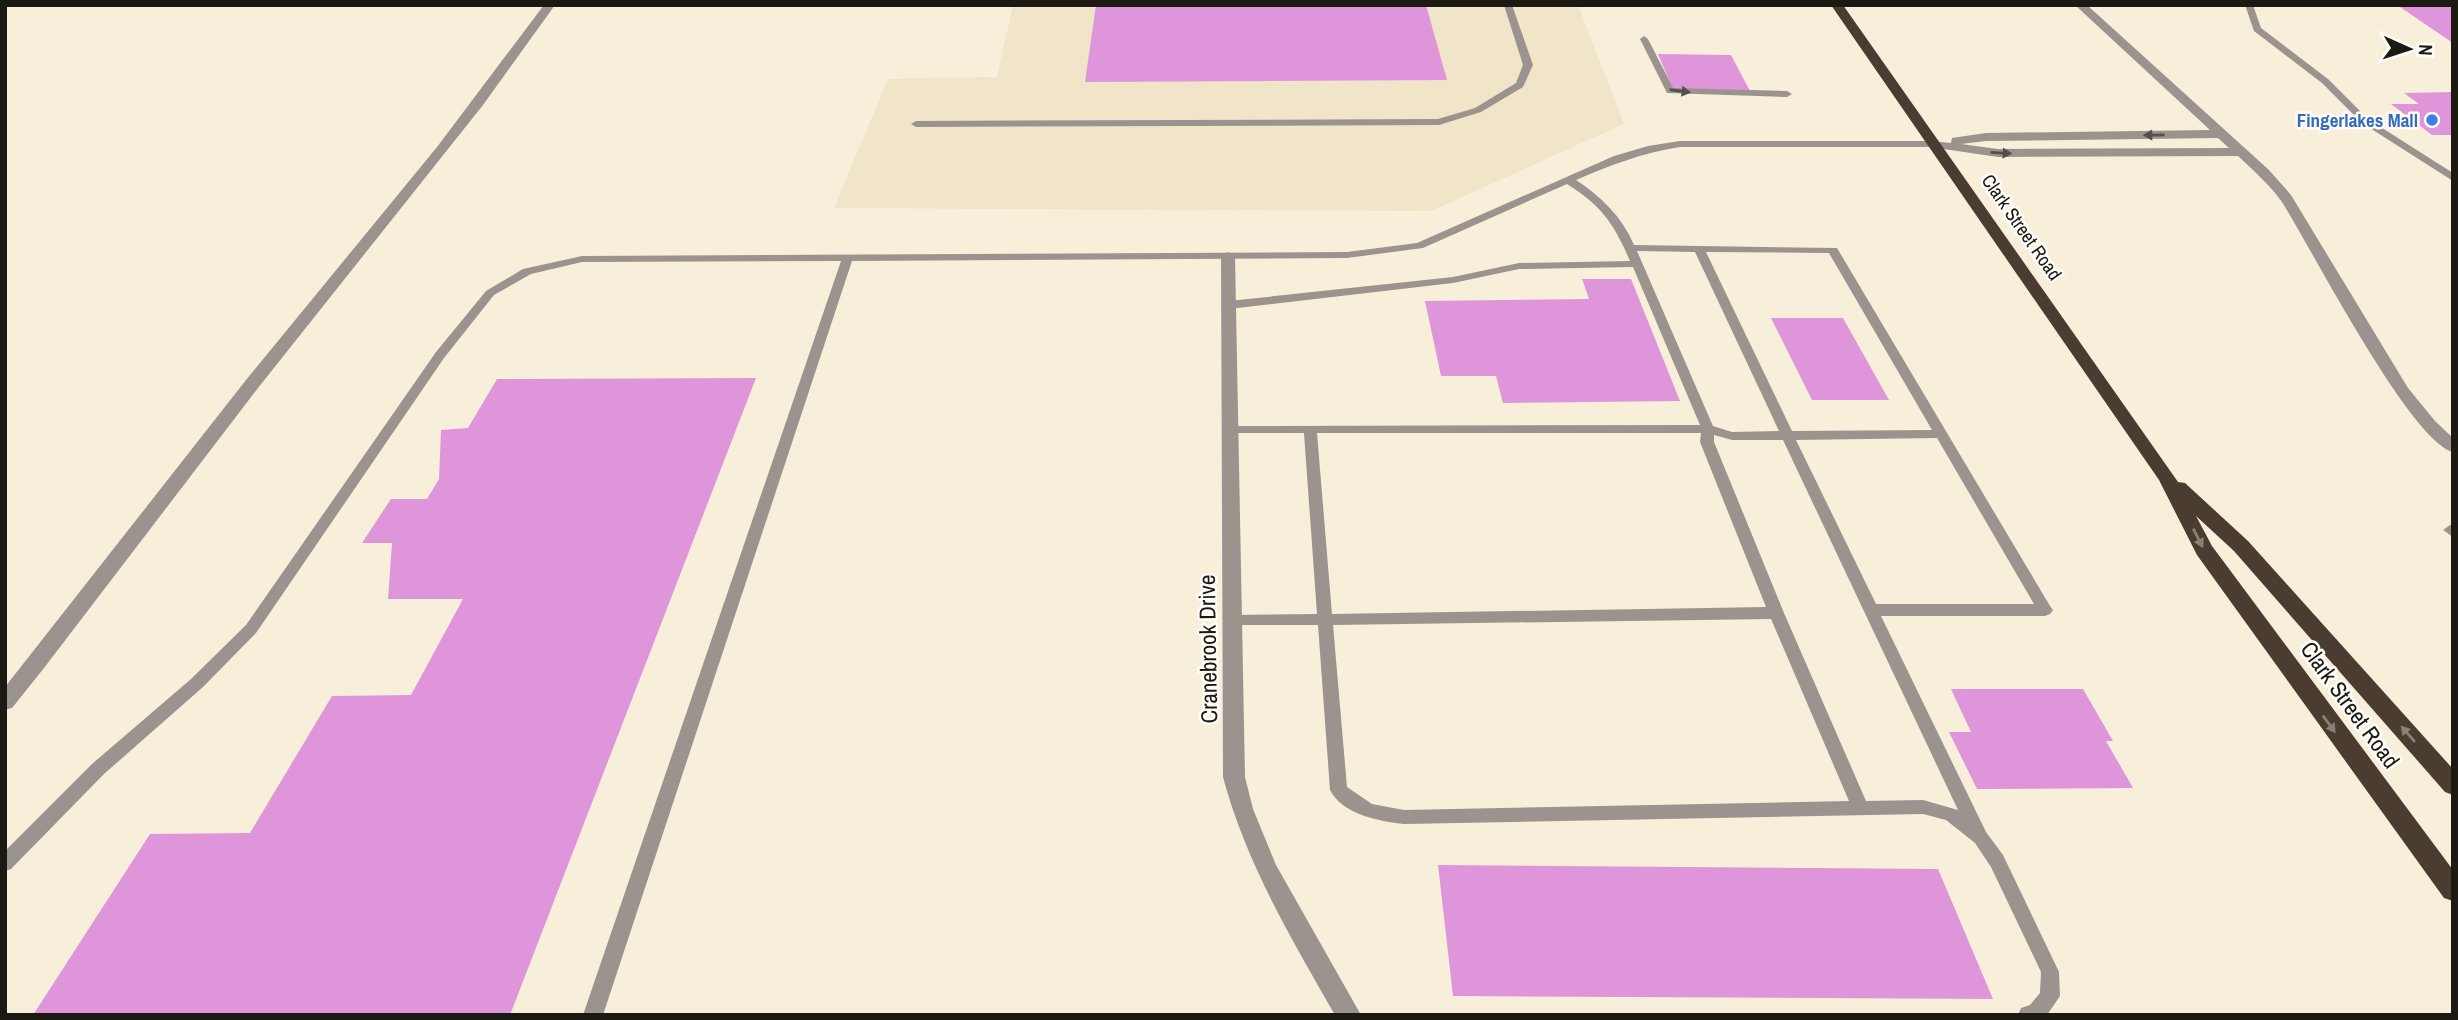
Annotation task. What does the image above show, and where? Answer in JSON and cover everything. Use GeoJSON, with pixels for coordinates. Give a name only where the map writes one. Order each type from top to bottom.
{"type":"FeatureCollection","features":[{"type":"Feature","properties":{"kind":"highway","name":"Clark Street Road"},"geometry":{"type":"LineString","coordinates":[[1837,5],[2167,478],[2204,550],[2453,890]]}},
{"type":"Feature","properties":{"kind":"highway","name":"Clark Street Road"},"geometry":{"type":"LineString","coordinates":[[2167,478],[2241,546],[2453,785]]}},
{"type":"Feature","properties":{"kind":"street"},"geometry":{"type":"LineString","coordinates":[[5,702],[73,620],[252,385],[447,143],[550,5]]}},
{"type":"Feature","properties":{"kind":"street"},"geometry":{"type":"LineString","coordinates":[[2080,5],[2222,134],[2286,198],[2402,391],[2429,425],[2453,447]]}},
{"type":"Feature","properties":{"kind":"street"},"geometry":{"type":"LineString","coordinates":[[1934,144],[1986,137],[2222,134]]}},
{"type":"Feature","properties":{"kind":"street"},"geometry":{"type":"LineString","coordinates":[[1934,144],[1998,153],[2241,152]]}},
{"type":"Feature","properties":{"kind":"street","name":"Cranebrook Drive"},"geometry":{"type":"LineString","coordinates":[[1228,256],[1234,777],[1240,804],[1277,888],[1349,1015]]}},
{"type":"Feature","properties":{"kind":"lane"},"geometry":{"type":"LineString","coordinates":[[916,124],[1439,122],[1478,110],[1520,85],[1528,65],[1508,5]]}},
{"type":"Feature","properties":{"kind":"lane"},"geometry":{"type":"LineString","coordinates":[[2249,5],[2257,29],[2325,82],[2365,121],[2453,178]]}},
{"type":"Feature","properties":{"kind":"lane"},"geometry":{"type":"LineString","coordinates":[[1644,39],[1670,91],[1787,94]]}},
{"type":"Feature","properties":{"kind":"lane"},"geometry":{"type":"LineString","coordinates":[[5,863],[98,769],[197,683],[251,629],[440,355],[490,293],[527,271],[582,259],[1348,256],[1419,246],[1638,152],[1680,144],[1934,144]]}},
{"type":"Feature","properties":{"kind":"lane"},"geometry":{"type":"LineString","coordinates":[[1568,180],[1593,195],[1610,211],[1630,248],[1708,429],[1707,442],[1776,613],[1861,808]]}},
{"type":"Feature","properties":{"kind":"lane"},"geometry":{"type":"LineString","coordinates":[[1630,248],[1833,250],[2045,610],[1871,610]]}},
{"type":"Feature","properties":{"kind":"lane"},"geometry":{"type":"LineString","coordinates":[[1699,249],[1981,838],[2002,869],[2050,972],[2050,996],[2036,1013],[2028,1015]]}},
{"type":"Feature","properties":{"kind":"lane"},"geometry":{"type":"LineString","coordinates":[[593,1015],[848,257]]}},
{"type":"Feature","properties":{"kind":"lane"},"geometry":{"type":"LineString","coordinates":[[1229,305],[1453,280],[1519,266],[1637,264]]}},
{"type":"Feature","properties":{"kind":"lane"},"geometry":{"type":"LineString","coordinates":[[1230,429],[1708,429],[1732,436],[1941,434]]}},
{"type":"Feature","properties":{"kind":"lane"},"geometry":{"type":"LineString","coordinates":[[1310,429],[1339,790],[1352,804],[1377,814],[1404,817],[1923,807],[1951,814],[1981,838]]}},
{"type":"Feature","properties":{"kind":"lane"},"geometry":{"type":"LineString","coordinates":[[1231,621],[1776,613]]}},
{"type":"Feature","properties":{"kind":"shaded area"},"geometry":{"type":"Polygon","coordinates":[[[1013,5],[1578,5],[1624,124],[1431,211],[834,208],[888,79],[997,77],[1013,5]]]}},
{"type":"Feature","properties":{"kind":"building"},"geometry":{"type":"Polygon","coordinates":[[[1096,5],[1426,5],[1447,80],[1085,82],[1096,5]]]}},
{"type":"Feature","properties":{"kind":"building"},"geometry":{"type":"Polygon","coordinates":[[[2397,5],[2453,5],[2453,43],[2397,5]]]}},
{"type":"Feature","properties":{"kind":"building"},"geometry":{"type":"Polygon","coordinates":[[[1658,54],[1731,55],[1750,91],[1673,90],[1658,54]]]}},
{"type":"Feature","properties":{"kind":"building","name":"Fingerlakes Mall"},"geometry":{"type":"Polygon","coordinates":[[[2453,92],[2453,135],[2432,135],[2391,104],[2419,104],[2404,93],[2453,92]]]}},
{"type":"Feature","properties":{"kind":"building"},"geometry":{"type":"Polygon","coordinates":[[[1582,279],[1631,279],[1680,401],[1503,403],[1496,376],[1441,376],[1425,301],[1589,299],[1582,279]]]}},
{"type":"Feature","properties":{"kind":"building"},"geometry":{"type":"Polygon","coordinates":[[[1771,318],[1843,318],[1889,400],[1812,400],[1771,318]]]}},
{"type":"Feature","properties":{"kind":"building"},"geometry":{"type":"Polygon","coordinates":[[[756,378],[510,1015],[33,1015],[150,834],[250,833],[332,696],[411,695],[463,599],[388,599],[392,543],[362,543],[391,499],[427,499],[439,479],[441,430],[468,428],[497,379],[756,378]]]}},
{"type":"Feature","properties":{"kind":"building"},"geometry":{"type":"Polygon","coordinates":[[[1951,689],[2083,689],[2113,741],[2106,741],[2133,788],[1977,789],[1949,732],[1971,732],[1951,689]]]}},
{"type":"Feature","properties":{"kind":"building"},"geometry":{"type":"Polygon","coordinates":[[[1438,865],[1938,869],[1993,999],[1453,996],[1438,865]]]}},
{"type":"Feature","properties":{"kind":"place","name":"Fingerlakes Mall"},"geometry":{"type":"Point","coordinates":[2432,120]}}]}
